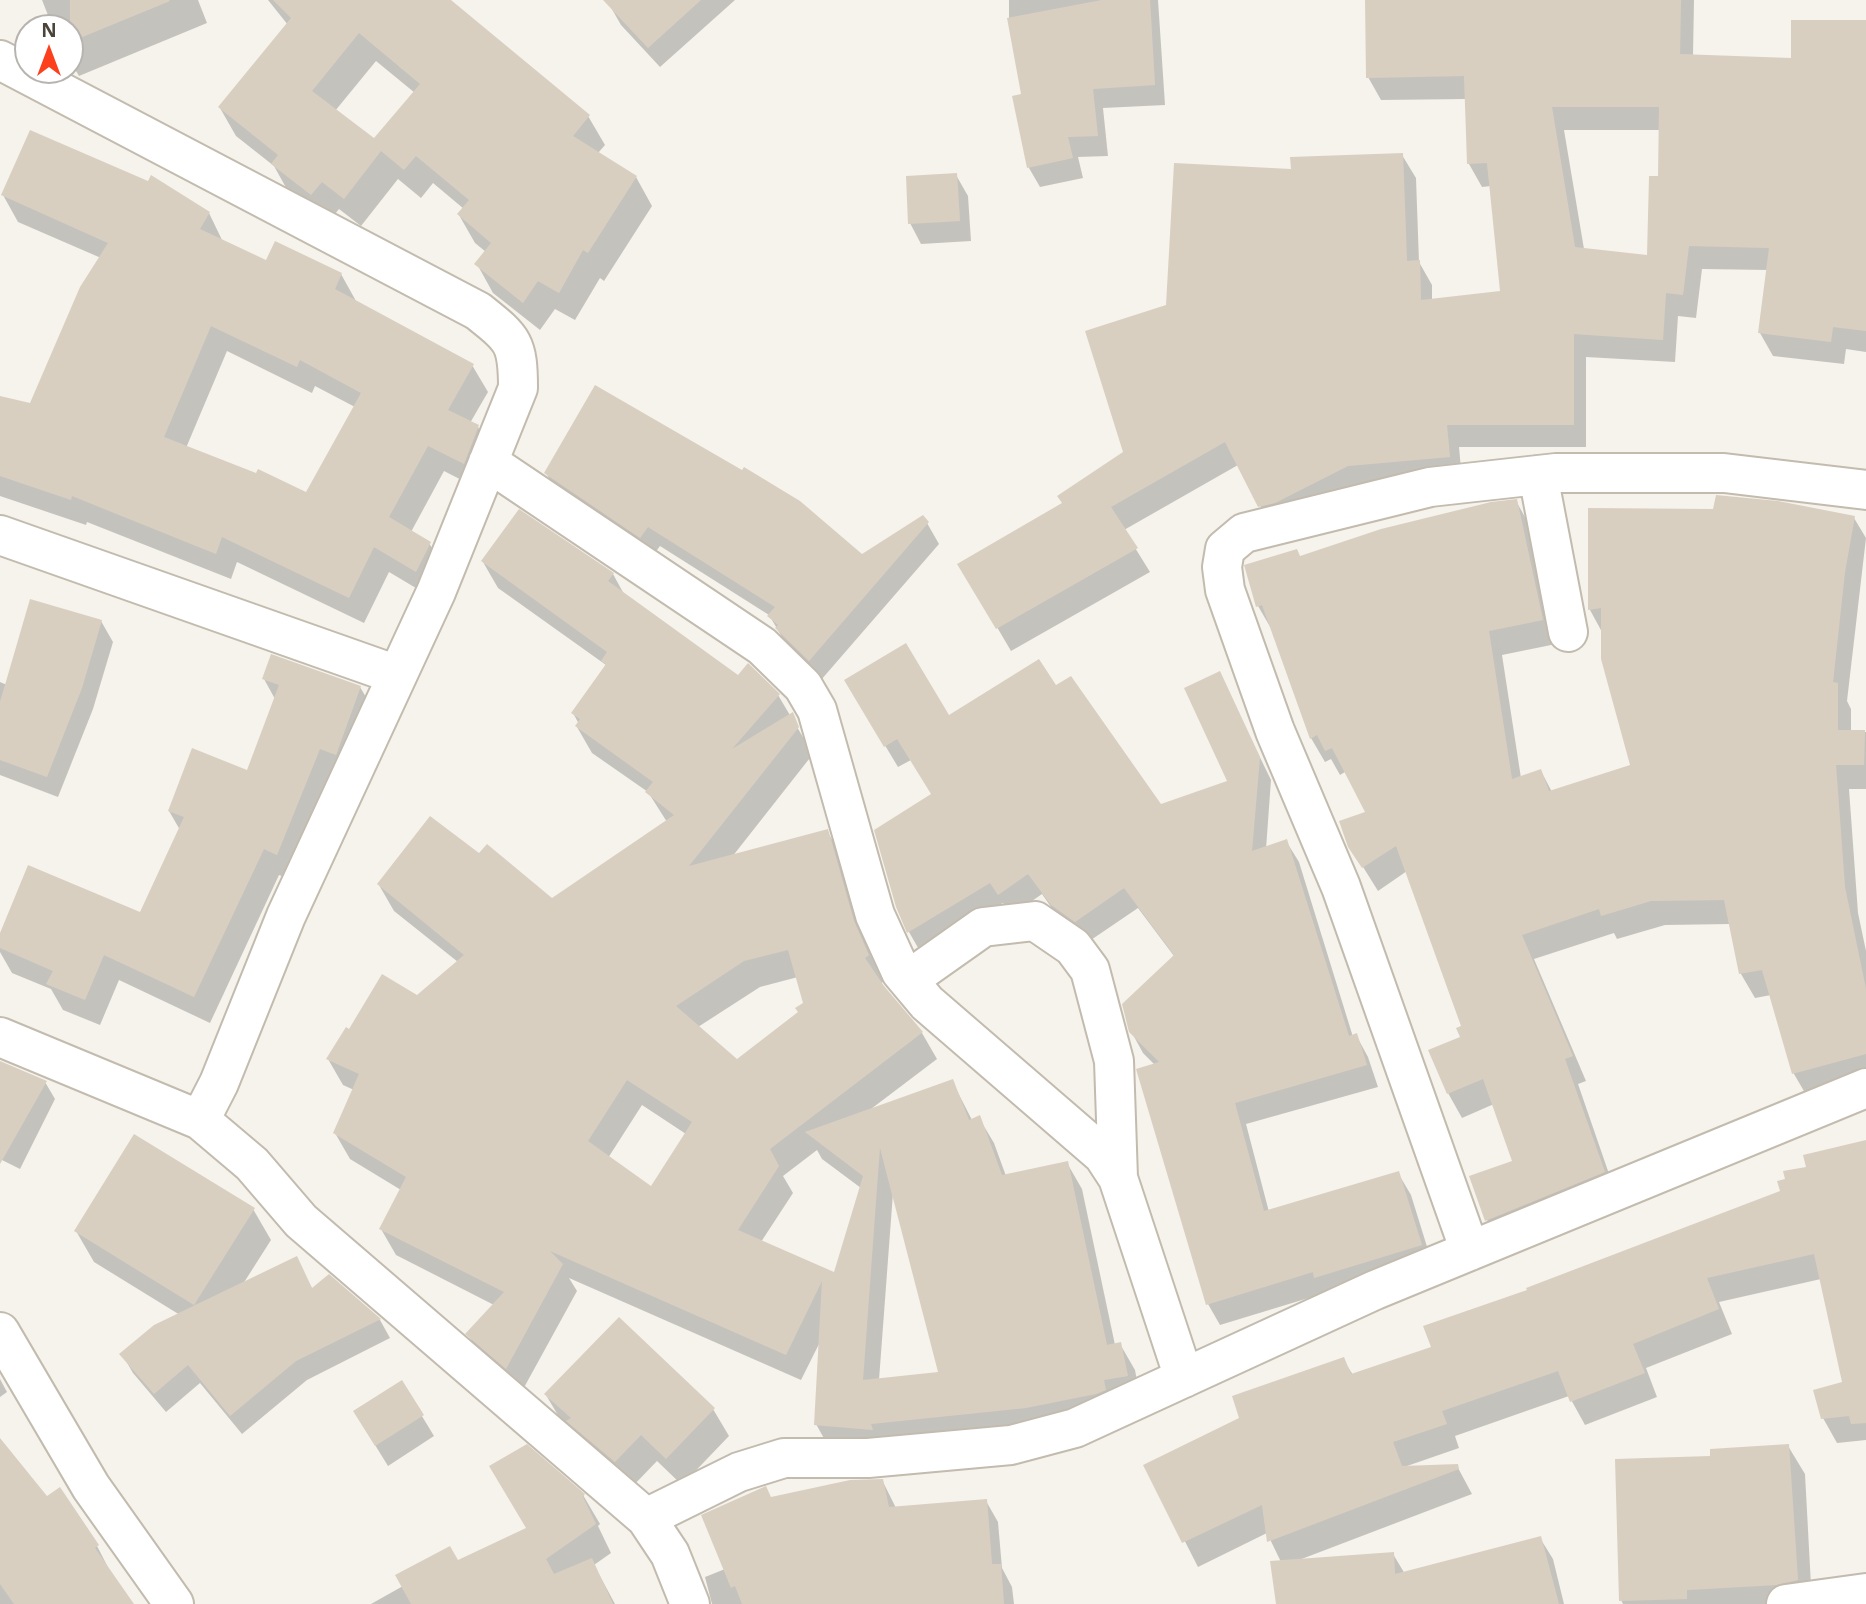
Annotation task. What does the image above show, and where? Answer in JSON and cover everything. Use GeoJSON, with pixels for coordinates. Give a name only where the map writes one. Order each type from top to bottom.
{"type":"FeatureCollection","features":[{"type":"Feature","properties":{"kind":"street"},"geometry":{"type":"LineString","coordinates":[[0,60],[478,311],[509,336],[517,360],[517,388],[436,592],[286,916],[219,1083],[200,1120]]}},
{"type":"Feature","properties":{"kind":"street"},"geometry":{"type":"LineString","coordinates":[[488,461],[762,646],[803,686],[817,710],[875,915],[901,972],[927,1003],[1103,1155],[1118,1178],[1184,1378]]}},
{"type":"Feature","properties":{"kind":"street"},"geometry":{"type":"LineString","coordinates":[[1470,1251],[1340,887],[1275,732],[1225,590],[1222,567],[1225,549],[1244,533],[1430,487],[1538,475],[1724,473],[1866,489]]}},
{"type":"Feature","properties":{"kind":"street"},"geometry":{"type":"LineString","coordinates":[[1538,475],[1568,632]]}},
{"type":"Feature","properties":{"kind":"street"},"geometry":{"type":"LineString","coordinates":[[0,535],[397,676]]}},
{"type":"Feature","properties":{"kind":"street"},"geometry":{"type":"LineString","coordinates":[[908,980],[984,927],[1035,921],[1073,947],[1090,970],[1114,1061],[1118,1178]]}},
{"type":"Feature","properties":{"kind":"street"},"geometry":{"type":"LineString","coordinates":[[0,1037],[200,1120],[252,1164],[301,1221],[646,1518],[670,1554],[690,1604]]}},
{"type":"Feature","properties":{"kind":"street"},"geometry":{"type":"LineString","coordinates":[[646,1518],[739,1472],[784,1458],[868,1458],[1011,1445],[1075,1429],[1470,1251],[1866,1088]]}},
{"type":"Feature","properties":{"kind":"street"},"geometry":{"type":"LineString","coordinates":[[0,1332],[91,1487],[174,1604]]}},
{"type":"Feature","properties":{"kind":"street"},"geometry":{"type":"LineString","coordinates":[[1786,1604],[1866,1593]]}},
{"type":"Feature","properties":{"kind":"building"},"geometry":{"type":"Polygon","coordinates":[[[70,0],[170,1],[84,36],[84,14],[70,14],[70,0]]]}},
{"type":"Feature","properties":{"kind":"building"},"geometry":{"type":"Polygon","coordinates":[[[273,0],[451,0],[590,115],[573,136],[637,176],[588,253],[583,250],[559,293],[538,281],[523,303],[474,264],[491,243],[457,214],[469,200],[416,156],[404,170],[381,151],[344,199],[322,182],[311,195],[271,164],[278,155],[218,107],[291,18],[273,0]],[[359,33],[312,91],[374,138],[420,84],[359,33]]]}},
{"type":"Feature","properties":{"kind":"building"},"geometry":{"type":"Polygon","coordinates":[[[603,0],[701,0],[648,48],[603,0]]]}},
{"type":"Feature","properties":{"kind":"building"},"geometry":{"type":"Polygon","coordinates":[[[1102,0],[1150,0],[1155,85],[1093,89],[1098,136],[1068,137],[1073,158],[1027,168],[1012,96],[1021,94],[1007,18],[1102,0]]]}},
{"type":"Feature","properties":{"kind":"building"},"geometry":{"type":"Polygon","coordinates":[[[1365,0],[1681,0],[1680,54],[1791,58],[1791,20],[1866,20],[1866,331],[1833,327],[1831,342],[1758,333],[1769,248],[1689,246],[1683,295],[1666,293],[1663,340],[1574,334],[1574,425],[1447,425],[1450,457],[1348,466],[1275,503],[1258,507],[1225,442],[1111,507],[1138,548],[996,629],[957,564],[1062,503],[1057,496],[1123,452],[1085,331],[1166,305],[1174,163],[1291,169],[1290,157],[1403,153],[1407,261],[1420,260],[1421,300],[1500,291],[1487,163],[1467,164],[1464,76],[1366,78],[1365,0]],[[1552,107],[1575,247],[1647,255],[1649,176],[1658,176],[1659,107],[1552,107]]]}},
{"type":"Feature","properties":{"kind":"building"},"geometry":{"type":"Polygon","coordinates":[[[30,130],[148,181],[151,175],[210,212],[200,229],[266,260],[275,241],[342,273],[335,289],[474,364],[448,410],[479,425],[464,464],[428,446],[389,517],[431,542],[416,572],[374,547],[349,598],[222,537],[216,554],[72,496],[71,500],[0,476],[0,396],[30,403],[80,287],[108,243],[1,195],[30,130]],[[211,326],[164,437],[256,473],[258,469],[306,492],[361,393],[300,360],[297,367],[211,326]]]}},
{"type":"Feature","properties":{"kind":"building"},"geometry":{"type":"Polygon","coordinates":[[[957,173],[960,221],[908,224],[906,176],[957,173]]]}},
{"type":"Feature","properties":{"kind":"building"},"geometry":{"type":"Polygon","coordinates":[[[595,385],[800,501],[862,554],[923,515],[929,522],[809,661],[775,628],[778,625],[767,616],[775,607],[648,527],[640,538],[544,473],[595,385]]]}},
{"type":"Feature","properties":{"kind":"building"},"geometry":{"type":"Polygon","coordinates":[[[1716,495],[1778,501],[1855,516],[1845,572],[1833,682],[1838,683],[1838,730],[1865,730],[1864,765],[1836,765],[1845,887],[1866,989],[1866,1054],[1792,1074],[1762,970],[1739,974],[1724,900],[1651,901],[1601,916],[1599,909],[1522,935],[1573,1056],[1565,1059],[1605,1172],[1485,1221],[1469,1176],[1512,1161],[1483,1079],[1447,1094],[1428,1050],[1460,1037],[1456,1028],[1461,1026],[1396,846],[1362,868],[1348,847],[1339,821],[1365,812],[1332,748],[1325,751],[1317,735],[1310,739],[1262,605],[1256,607],[1244,565],[1297,549],[1300,556],[1381,529],[1491,502],[1517,499],[1543,620],[1489,631],[1512,779],[1541,769],[1549,791],[1630,765],[1601,659],[1601,608],[1588,610],[1588,508],[1713,509],[1716,495]]]}},
{"type":"Feature","properties":{"kind":"building"},"geometry":{"type":"Polygon","coordinates":[[[519,509],[614,573],[608,581],[738,675],[748,663],[780,694],[732,749],[793,712],[799,727],[689,866],[828,829],[854,921],[869,955],[865,958],[884,986],[923,1032],[770,1149],[779,1166],[738,1230],[834,1272],[863,1176],[805,1132],[953,1079],[969,1120],[980,1115],[1002,1175],[1068,1161],[1107,1345],[1121,1342],[1128,1376],[1104,1380],[1106,1390],[1096,1394],[1026,1408],[871,1424],[873,1430],[814,1425],[822,1281],[786,1355],[550,1251],[563,1264],[506,1369],[465,1334],[504,1292],[379,1229],[406,1177],[333,1133],[359,1074],[326,1059],[346,1027],[349,1029],[382,974],[417,995],[464,955],[377,884],[430,816],[479,853],[487,844],[552,898],[674,815],[645,792],[653,782],[575,726],[580,719],[571,713],[606,664],[601,661],[607,652],[481,561],[519,509]],[[788,950],[744,961],[676,1006],[737,1059],[798,1012],[795,1008],[803,1003],[788,950]],[[627,1080],[588,1141],[651,1186],[692,1122],[627,1080]],[[880,1148],[863,1380],[938,1372],[880,1148]]]}},
{"type":"Feature","properties":{"kind":"building"},"geometry":{"type":"Polygon","coordinates":[[[30,599],[102,620],[82,688],[47,777],[0,760],[0,702],[30,599]]]}},
{"type":"Feature","properties":{"kind":"building"},"geometry":{"type":"Polygon","coordinates":[[[906,643],[949,715],[1039,659],[1056,685],[1071,676],[1161,804],[1227,781],[1184,688],[1220,671],[1260,757],[1252,851],[1287,839],[1349,1036],[1357,1033],[1367,1065],[1235,1103],[1264,1211],[1399,1171],[1422,1245],[1314,1278],[1313,1272],[1206,1305],[1136,1069],[1159,1062],[1129,1032],[1122,1004],[1174,955],[1124,888],[1075,922],[1051,905],[1028,874],[998,895],[990,883],[907,933],[896,907],[874,830],[931,794],[897,739],[884,747],[844,680],[906,643]]]}},
{"type":"Feature","properties":{"kind":"building"},"geometry":{"type":"Polygon","coordinates":[[[271,654],[361,686],[336,755],[320,749],[277,855],[264,849],[194,997],[104,955],[85,1000],[46,984],[53,971],[0,948],[0,933],[28,865],[140,912],[184,817],[168,811],[192,748],[247,770],[279,685],[262,679],[271,654]]]}},
{"type":"Feature","properties":{"kind":"building"},"geometry":{"type":"Polygon","coordinates":[[[0,1061],[47,1081],[0,1164],[0,1061]]]}},
{"type":"Feature","properties":{"kind":"building"},"geometry":{"type":"Polygon","coordinates":[[[134,1134],[255,1208],[194,1305],[74,1231],[134,1134]]]}},
{"type":"Feature","properties":{"kind":"building"},"geometry":{"type":"Polygon","coordinates":[[[1866,1140],[1866,1423],[1851,1424],[1849,1416],[1821,1419],[1813,1390],[1842,1382],[1814,1254],[1707,1278],[1719,1309],[1633,1344],[1645,1373],[1570,1402],[1558,1371],[1442,1411],[1447,1424],[1393,1442],[1402,1466],[1458,1464],[1459,1469],[1267,1542],[1262,1505],[1182,1543],[1143,1465],[1239,1418],[1232,1396],[1344,1357],[1351,1374],[1431,1347],[1423,1326],[1527,1290],[1526,1288],[1780,1191],[1777,1181],[1785,1179],[1783,1171],[1806,1167],[1803,1155],[1866,1140]]]}},
{"type":"Feature","properties":{"kind":"building"},"geometry":{"type":"Polygon","coordinates":[[[297,1256],[312,1288],[329,1274],[381,1319],[296,1361],[230,1416],[188,1365],[154,1394],[119,1354],[154,1325],[297,1256]]]}},
{"type":"Feature","properties":{"kind":"building"},"geometry":{"type":"Polygon","coordinates":[[[619,1317],[715,1408],[666,1459],[641,1435],[615,1462],[566,1421],[571,1418],[544,1394],[619,1317]]]}},
{"type":"Feature","properties":{"kind":"building"},"geometry":{"type":"Polygon","coordinates":[[[402,1380],[424,1415],[375,1446],[353,1411],[402,1380]]]}},
{"type":"Feature","properties":{"kind":"building"},"geometry":{"type":"Polygon","coordinates":[[[0,1438],[47,1496],[60,1487],[99,1545],[95,1548],[134,1604],[14,1604],[0,1584],[0,1438]]]}},
{"type":"Feature","properties":{"kind":"building"},"geometry":{"type":"Polygon","coordinates":[[[527,1444],[585,1494],[583,1497],[596,1524],[546,1559],[554,1574],[592,1558],[613,1604],[411,1604],[395,1575],[450,1546],[458,1560],[526,1528],[489,1466],[527,1444]]]}},
{"type":"Feature","properties":{"kind":"building"},"geometry":{"type":"Polygon","coordinates":[[[1789,1444],[1798,1580],[1777,1585],[1687,1590],[1687,1599],[1619,1601],[1615,1459],[1710,1456],[1710,1449],[1789,1444]]]}},
{"type":"Feature","properties":{"kind":"building"},"geometry":{"type":"Polygon","coordinates":[[[883,1479],[889,1507],[987,1499],[992,1564],[1001,1564],[1004,1604],[742,1604],[735,1586],[731,1588],[701,1515],[766,1486],[771,1497],[850,1480],[883,1479]]]}},
{"type":"Feature","properties":{"kind":"building"},"geometry":{"type":"Polygon","coordinates":[[[1541,1536],[1559,1604],[1276,1604],[1270,1561],[1394,1552],[1395,1574],[1541,1536]]]}}]}
